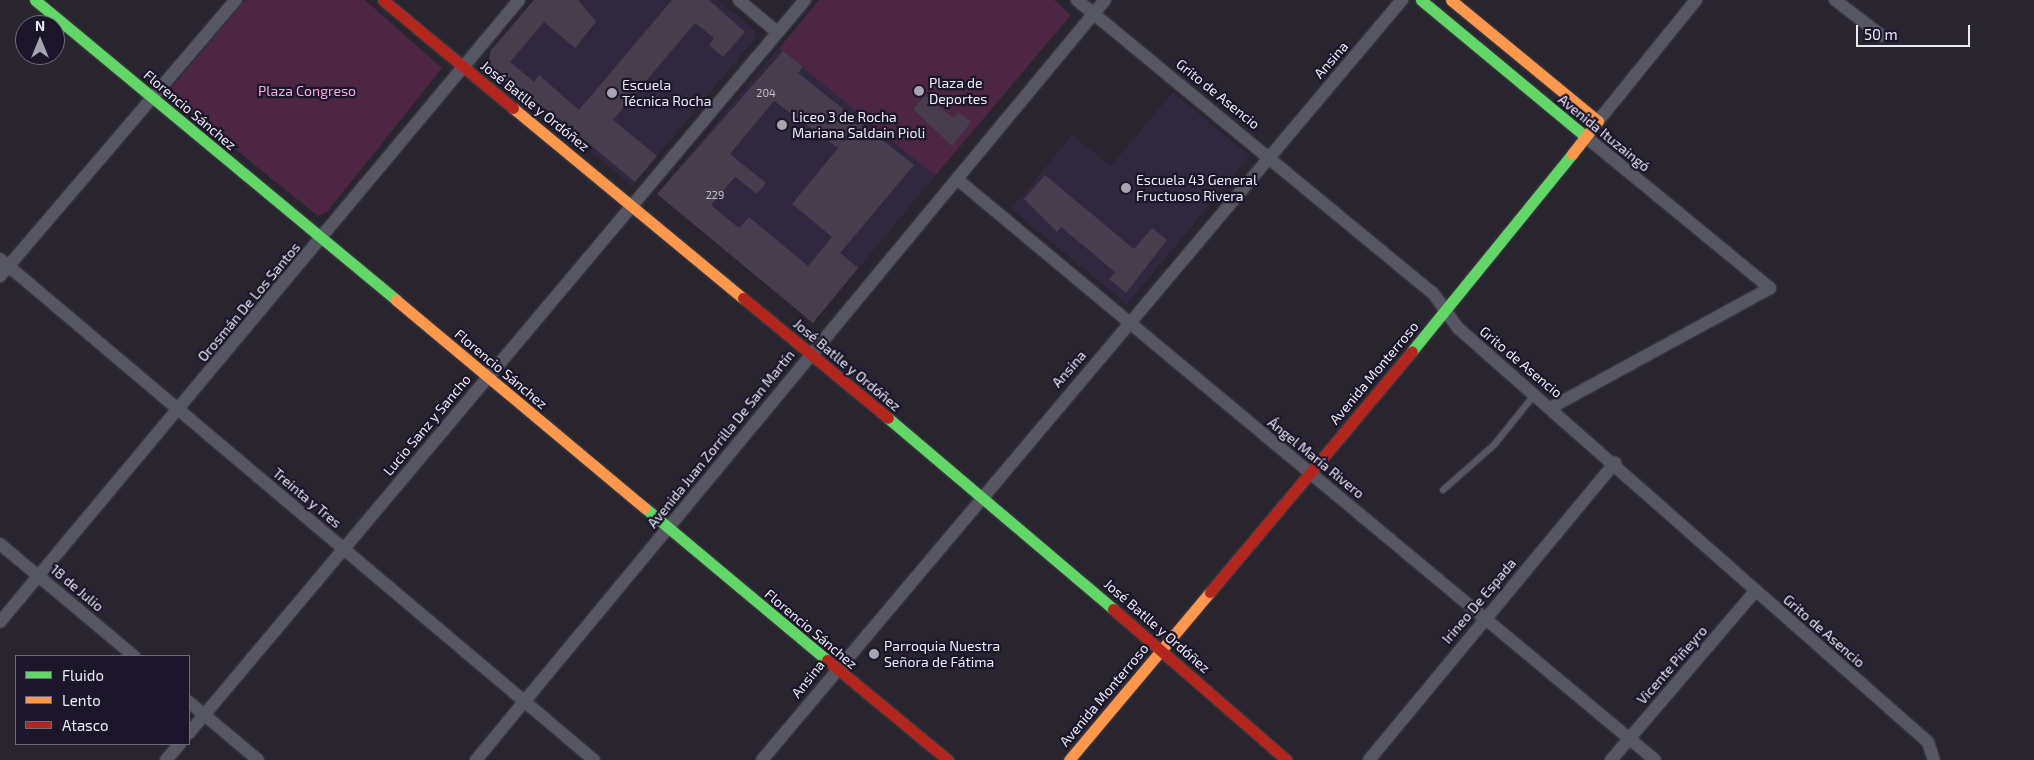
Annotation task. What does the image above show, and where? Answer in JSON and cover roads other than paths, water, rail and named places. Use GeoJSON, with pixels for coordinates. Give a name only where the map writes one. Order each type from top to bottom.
{"type":"FeatureCollection","features":[{"type":"Feature","properties":{"kind":"street","name":"Florencio Sánchez"},"geometry":{"type":"LineString","coordinates":[[35,0],[667,529],[948,760]]}},
{"type":"Feature","properties":{"kind":"street"},"geometry":{"type":"LineString","coordinates":[[0,276],[4,262],[154,100],[236,0]]}},
{"type":"Feature","properties":{"kind":"street","name":"José Batlle y Ordóñez"},"geometry":{"type":"LineString","coordinates":[[383,0],[981,495],[1163,649],[1287,760]]}},
{"type":"Feature","properties":{"kind":"street","name":"Orosmán De Los Santos"},"geometry":{"type":"LineString","coordinates":[[0,622],[178,408],[322,240],[519,0]]}},
{"type":"Feature","properties":{"kind":"street"},"geometry":{"type":"LineString","coordinates":[[739,0],[777,32]]}},
{"type":"Feature","properties":{"kind":"street","name":"Lucio Sanz y Sancho"},"geometry":{"type":"LineString","coordinates":[[190,732],[631,204],[805,0]]}},
{"type":"Feature","properties":{"kind":"street","name":"Grito de Asencio"},"geometry":{"type":"LineString","coordinates":[[1078,0],[1269,155],[1433,293],[1458,328],[1552,407],[1928,742],[1934,759]]}},
{"type":"Feature","properties":{"kind":"street","name":"Avenida Juan Zorrilla De San Martín"},"geometry":{"type":"LineString","coordinates":[[476,760],[810,354],[1105,0]]}},
{"type":"Feature","properties":{"kind":"street","name":"Ansina"},"geometry":{"type":"LineString","coordinates":[[762,760],[981,495],[1402,0]]}},
{"type":"Feature","properties":{"kind":"street","name":"Avenida Ituzaingó"},"geometry":{"type":"LineString","coordinates":[[1421,0],[1770,288],[1552,407]]}},
{"type":"Feature","properties":{"kind":"street","name":"Avenida Ituzaingó"},"geometry":{"type":"LineString","coordinates":[[1451,0],[1598,121]]}},
{"type":"Feature","properties":{"kind":"street","name":"Avenida Monterroso"},"geometry":{"type":"LineString","coordinates":[[1069,760],[1446,311],[1696,0]]}},
{"type":"Feature","properties":{"kind":"street"},"geometry":{"type":"LineString","coordinates":[[1835,0],[1882,36]]}},
{"type":"Feature","properties":{"kind":"street","name":"Ángel María Rivero"},"geometry":{"type":"LineString","coordinates":[[957,179],[1128,323],[1486,615],[1655,760]]}},
{"type":"Feature","properties":{"kind":"street","name":"Treinta y Tres"},"geometry":{"type":"LineString","coordinates":[[4,262],[594,760]]}},
{"type":"Feature","properties":{"kind":"street","name":"Irineo De Espada"},"geometry":{"type":"LineString","coordinates":[[1369,760],[1486,615],[1615,463]]}},
{"type":"Feature","properties":{"kind":"street","name":"18 de Julio"},"geometry":{"type":"LineString","coordinates":[[0,544],[133,655]]}},
{"type":"Feature","properties":{"kind":"street","name":"Vicente Piñeyro"},"geometry":{"type":"LineString","coordinates":[[1611,760],[1756,590]]}},
{"type":"Feature","properties":{"kind":"street"},"geometry":{"type":"LineString","coordinates":[[190,703],[258,760]]}},
{"type":"Feature","properties":{"kind":"street"},"geometry":{"type":"LineString","coordinates":[[166,760],[179,745]]}},
{"type":"Feature","properties":{"kind":"lane"},"geometry":{"type":"LineString","coordinates":[[1444,490],[1494,445],[1536,393]]}},
{"type":"Feature","properties":{"kind":"place","name":"Plaza de Deportes"},"geometry":{"type":"Point","coordinates":[919,91]}},
{"type":"Feature","properties":{"kind":"place","name":"Escuela Técnica Rocha"},"geometry":{"type":"Point","coordinates":[612,93]}},
{"type":"Feature","properties":{"kind":"place","name":"Liceo 3 de Rocha Mariana Saldain Pioli"},"geometry":{"type":"Point","coordinates":[782,125]}},
{"type":"Feature","properties":{"kind":"place","name":"Escuela 43 General Fructuoso Rivera"},"geometry":{"type":"Point","coordinates":[1126,188]}},
{"type":"Feature","properties":{"kind":"place","name":"Parroquia Nuestra Señora de Fátima"},"geometry":{"type":"Point","coordinates":[874,654]}},
{"type":"Feature","properties":{"kind":"park label","name":"Plaza Congreso"},"geometry":{"type":"Point","coordinates":[307,91]}}]}
